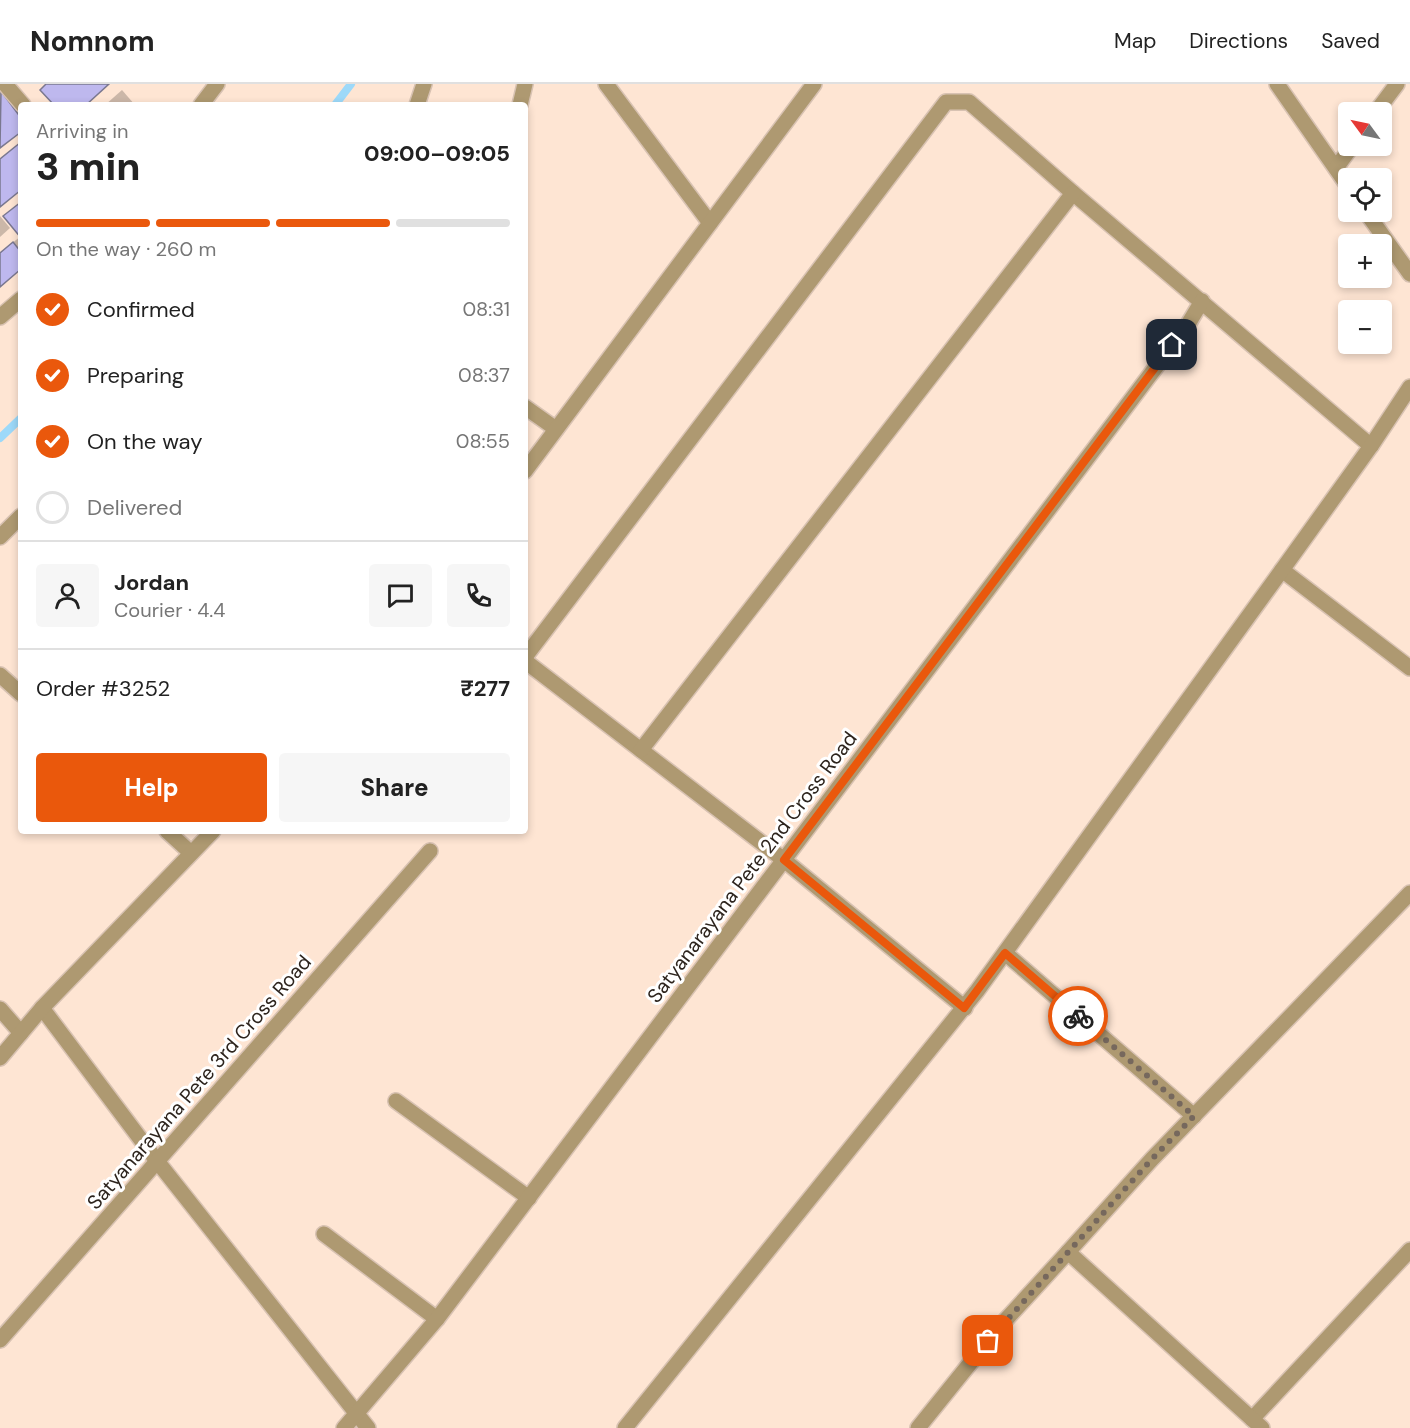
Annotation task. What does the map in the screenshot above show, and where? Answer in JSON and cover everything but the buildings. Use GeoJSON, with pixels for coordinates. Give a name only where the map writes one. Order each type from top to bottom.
{"type":"FeatureCollection","features":[{"type":"Feature","properties":{"kind":"street"},"geometry":{"type":"LineString","coordinates":[[5,84],[20,102]]}},
{"type":"Feature","properties":{"kind":"street"},"geometry":{"type":"LineString","coordinates":[[203,102],[217,84]]}},
{"type":"Feature","properties":{"kind":"street"},"geometry":{"type":"LineString","coordinates":[[418,102],[424,84]]}},
{"type":"Feature","properties":{"kind":"street"},"geometry":{"type":"LineString","coordinates":[[521,102],[525,84]]}},
{"type":"Feature","properties":{"kind":"street"},"geometry":{"type":"LineString","coordinates":[[606,84],[710,224]]}},
{"type":"Feature","properties":{"kind":"street"},"geometry":{"type":"LineString","coordinates":[[528,467],[814,84]]}},
{"type":"Feature","properties":{"kind":"street"},"geometry":{"type":"LineString","coordinates":[[1276,84],[1338,171]]}},
{"type":"Feature","properties":{"kind":"street"},"geometry":{"type":"LineString","coordinates":[[1384,102],[1397,84]]}},
{"type":"Feature","properties":{"kind":"street"},"geometry":{"type":"LineString","coordinates":[[528,655],[946,102],[969,102],[1371,446]]}},
{"type":"Feature","properties":{"kind":"street"},"geometry":{"type":"LineString","coordinates":[[1336,168],[1345,156]]}},
{"type":"Feature","properties":{"kind":"street"},"geometry":{"type":"LineString","coordinates":[[641,750],[1073,193]]}},
{"type":"Feature","properties":{"kind":"street"},"geometry":{"type":"LineString","coordinates":[[1373,222],[1410,274]]}},
{"type":"Feature","properties":{"kind":"street"},"geometry":{"type":"LineString","coordinates":[[0,316],[18,301]]}},
{"type":"Feature","properties":{"kind":"street","name":"Satyanarayana Pete 2nd Cross Road"},"geometry":{"type":"LineString","coordinates":[[344,1428],[437,1319],[1187,326],[1202,301]]}},
{"type":"Feature","properties":{"kind":"street"},"geometry":{"type":"LineString","coordinates":[[625,1428],[964,1008],[1282,570],[1371,446],[1410,387]]}},
{"type":"Feature","properties":{"kind":"street"},"geometry":{"type":"LineString","coordinates":[[528,409],[556,429]]}},
{"type":"Feature","properties":{"kind":"street"},"geometry":{"type":"LineString","coordinates":[[0,537],[18,519]]}},
{"type":"Feature","properties":{"kind":"street"},"geometry":{"type":"LineString","coordinates":[[1282,570],[1410,668]]}},
{"type":"Feature","properties":{"kind":"street"},"geometry":{"type":"LineString","coordinates":[[528,661],[784,860],[964,1008]]}},
{"type":"Feature","properties":{"kind":"street"},"geometry":{"type":"LineString","coordinates":[[0,675],[18,691]]}},
{"type":"Feature","properties":{"kind":"street"},"geometry":{"type":"LineString","coordinates":[[170,834],[191,853]]}},
{"type":"Feature","properties":{"kind":"street"},"geometry":{"type":"LineString","coordinates":[[0,1058],[42,1008],[210,834]]}},
{"type":"Feature","properties":{"kind":"street","name":"Satyanarayana Pete 3rd Cross Road"},"geometry":{"type":"LineString","coordinates":[[0,1340],[430,851]]}},
{"type":"Feature","properties":{"kind":"street"},"geometry":{"type":"LineString","coordinates":[[924,1426],[1001,1325],[1152,1159],[1410,893]]}},
{"type":"Feature","properties":{"kind":"street"},"geometry":{"type":"LineString","coordinates":[[1005,953],[1194,1116]]}},
{"type":"Feature","properties":{"kind":"street"},"geometry":{"type":"LineString","coordinates":[[42,1008],[157,1161],[368,1428]]}},
{"type":"Feature","properties":{"kind":"street"},"geometry":{"type":"LineString","coordinates":[[0,1009],[21,1033]]}},
{"type":"Feature","properties":{"kind":"street"},"geometry":{"type":"LineString","coordinates":[[396,1101],[529,1198]]}},
{"type":"Feature","properties":{"kind":"street"},"geometry":{"type":"LineString","coordinates":[[324,1234],[437,1319]]}},
{"type":"Feature","properties":{"kind":"street"},"geometry":{"type":"LineString","coordinates":[[1068,1252],[1257,1424],[1410,1250]]}},
{"type":"Feature","properties":{"kind":"waterway"},"geometry":{"type":"LineString","coordinates":[[337,102],[351,84]]}},
{"type":"Feature","properties":{"kind":"waterway"},"geometry":{"type":"LineString","coordinates":[[0,438],[18,421]]}},
{"type":"Feature","properties":{"kind":"way so far"},"geometry":{"type":"LineString","coordinates":[[988,1341],[1152,1159],[1194,1116],[1078,1016]]}},
{"type":"Feature","properties":{"kind":"route"},"geometry":{"type":"LineString","coordinates":[[1078,1016],[1005,953],[964,1008],[784,860],[1172,345]]}}]}
